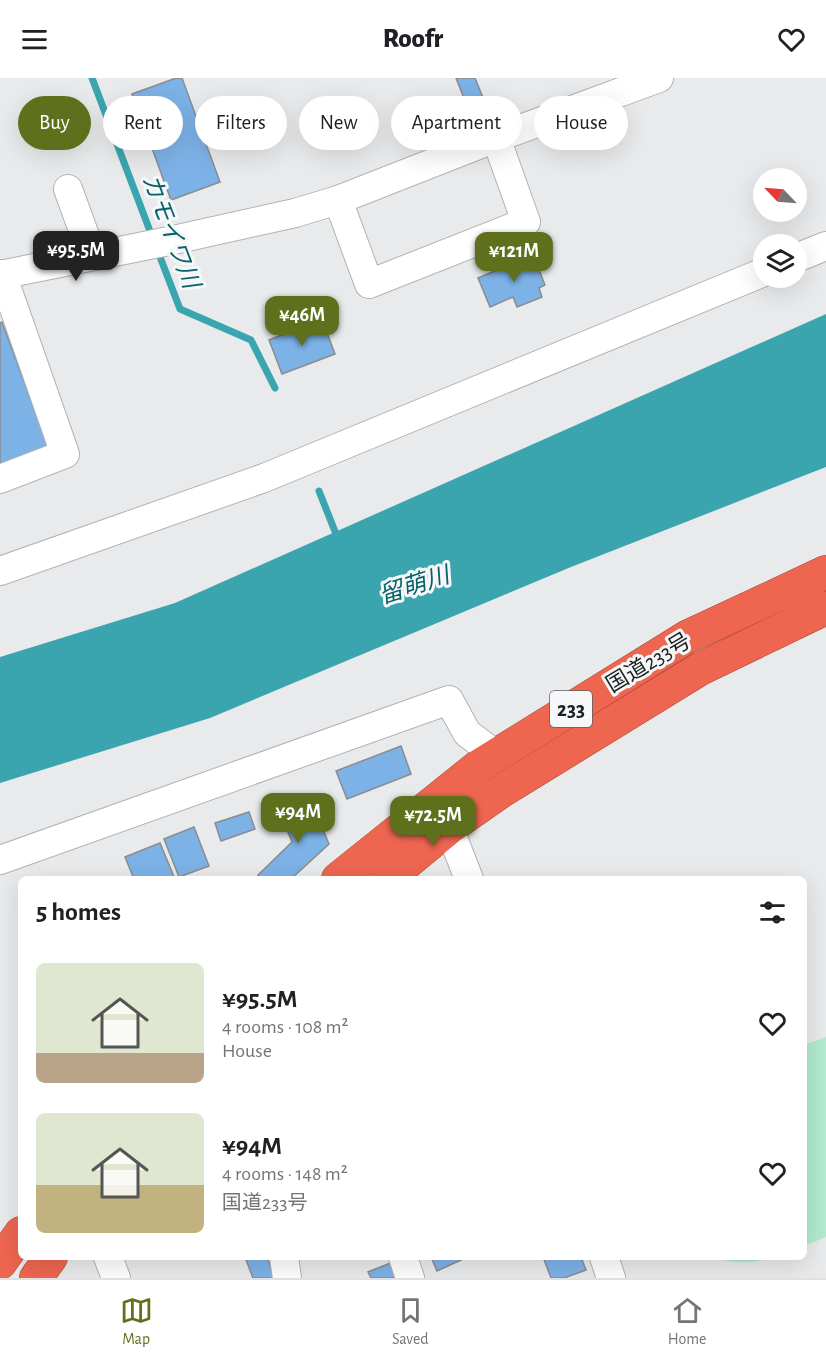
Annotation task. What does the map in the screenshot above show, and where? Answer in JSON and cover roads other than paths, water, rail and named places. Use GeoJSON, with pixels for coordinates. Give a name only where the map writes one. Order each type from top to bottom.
{"type":"FeatureCollection","features":[{"type":"Feature","properties":{"kind":"highway","name":"国道233号"},"geometry":{"type":"LineString","coordinates":[[390,876],[444,813],[479,766],[687,637],[826,572]]}},
{"type":"Feature","properties":{"kind":"highway","name":"国道233号"},"geometry":{"type":"LineString","coordinates":[[343,876],[444,813],[500,792],[700,669],[826,608]]}},
{"type":"Feature","properties":{"kind":"highway"},"geometry":{"type":"LineString","coordinates":[[0,1263],[18,1237]]}},
{"type":"Feature","properties":{"kind":"highway"},"geometry":{"type":"LineString","coordinates":[[36,1278],[49,1260]]}},
{"type":"Feature","properties":{"kind":"street"},"geometry":{"type":"LineString","coordinates":[[522,128],[659,78]]}},
{"type":"Feature","properties":{"kind":"street"},"geometry":{"type":"LineString","coordinates":[[0,479],[65,454],[1,274],[169,241],[295,213],[338,200],[465,150]]}},
{"type":"Feature","properties":{"kind":"street"},"geometry":{"type":"LineString","coordinates":[[338,200],[369,284],[526,222],[500,150]]}},
{"type":"Feature","properties":{"kind":"street"},"geometry":{"type":"LineString","coordinates":[[68,189],[92,255]]}},
{"type":"Feature","properties":{"kind":"street"},"geometry":{"type":"LineString","coordinates":[[807,254],[826,246]]}},
{"type":"Feature","properties":{"kind":"street"},"geometry":{"type":"LineString","coordinates":[[0,571],[264,478],[753,277]]}},
{"type":"Feature","properties":{"kind":"street"},"geometry":{"type":"LineString","coordinates":[[0,860],[449,700],[467,733],[496,755]]}},
{"type":"Feature","properties":{"kind":"street"},"geometry":{"type":"LineString","coordinates":[[444,813],[468,876]]}},
{"type":"Feature","properties":{"kind":"street"},"geometry":{"type":"LineString","coordinates":[[109,1260],[116,1278]]}},
{"type":"Feature","properties":{"kind":"street"},"geometry":{"type":"LineString","coordinates":[[284,1260],[287,1278]]}},
{"type":"Feature","properties":{"kind":"street"},"geometry":{"type":"LineString","coordinates":[[404,1260],[410,1278]]}},
{"type":"Feature","properties":{"kind":"street"},"geometry":{"type":"LineString","coordinates":[[605,1260],[611,1278]]}},
{"type":"Feature","properties":{"kind":"water","name":"留萌川"},"geometry":{"type":"Polygon","coordinates":[[[826,314],[826,467],[571,567],[210,718],[0,783],[0,657],[175,603],[826,314]]]}},
{"type":"Feature","properties":{"kind":"waterway","name":"カモイワ川"},"geometry":{"type":"LineString","coordinates":[[92,78],[153,239]]}},
{"type":"Feature","properties":{"kind":"waterway","name":"カモイワ川"},"geometry":{"type":"LineString","coordinates":[[157,249],[180,309],[251,340],[275,388]]}},
{"type":"Feature","properties":{"kind":"waterway","name":"カモイワ川"},"geometry":{"type":"LineString","coordinates":[[319,491],[338,539]]}}]}
